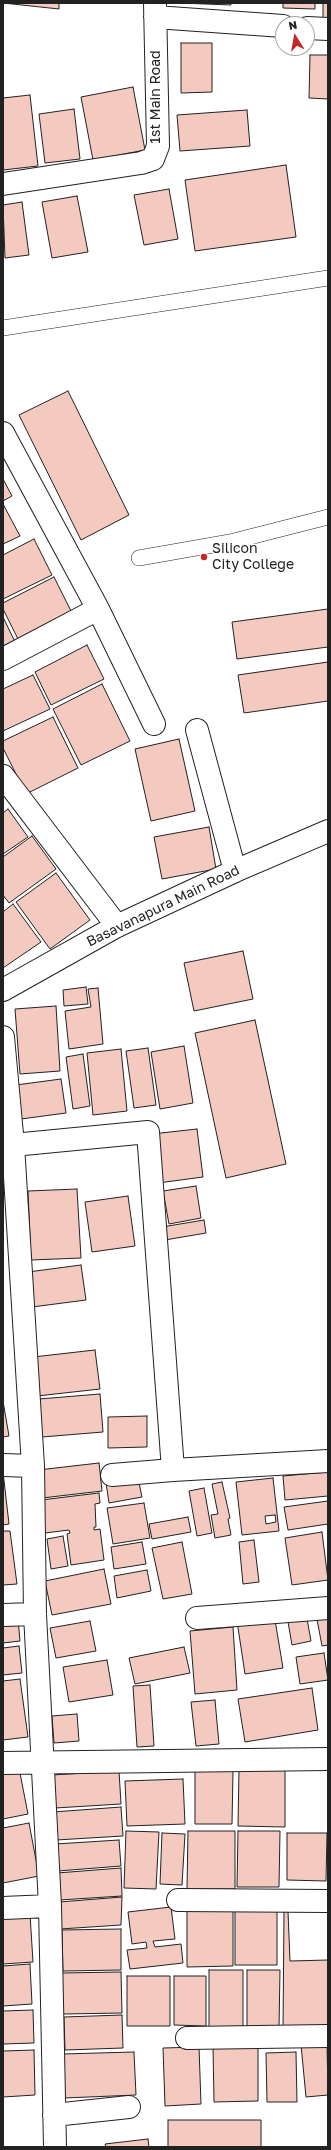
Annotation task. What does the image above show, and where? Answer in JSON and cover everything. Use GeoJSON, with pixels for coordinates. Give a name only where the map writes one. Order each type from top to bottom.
{"type":"FeatureCollection","features":[{"type":"Feature","properties":{"kind":"street"},"geometry":{"type":"LineString","coordinates":[[155,10],[275,25]]}},
{"type":"Feature","properties":{"kind":"street","name":"1st Main Road"},"geometry":{"type":"LineString","coordinates":[[3,184],[141,163],[153,159],[158,140],[155,10]]}},
{"type":"Feature","properties":{"kind":"street"},"geometry":{"type":"LineString","coordinates":[[315,28],[328,29]]}},
{"type":"Feature","properties":{"kind":"street"},"geometry":{"type":"LineString","coordinates":[[3,433],[98,609],[154,724]]}},
{"type":"Feature","properties":{"kind":"street"},"geometry":{"type":"LineString","coordinates":[[3,659],[98,609]]}},
{"type":"Feature","properties":{"kind":"street"},"geometry":{"type":"LineString","coordinates":[[197,730],[235,871]]}},
{"type":"Feature","properties":{"kind":"street"},"geometry":{"type":"LineString","coordinates":[[3,776],[117,926]]}},
{"type":"Feature","properties":{"kind":"street","name":"Basavanapura Main Road"},"geometry":{"type":"LineString","coordinates":[[3,990],[117,926],[235,871],[328,831]]}},
{"type":"Feature","properties":{"kind":"street"},"geometry":{"type":"LineString","coordinates":[[3,1037],[13,1146],[33,1466],[35,1614],[41,1761],[50,1906],[55,2147]]}},
{"type":"Feature","properties":{"kind":"street"},"geometry":{"type":"LineString","coordinates":[[13,1146],[148,1132],[173,1470]]}},
{"type":"Feature","properties":{"kind":"street"},"geometry":{"type":"LineString","coordinates":[[112,1475],[328,1461]]}},
{"type":"Feature","properties":{"kind":"street"},"geometry":{"type":"LineString","coordinates":[[3,1465],[33,1466]]}},
{"type":"Feature","properties":{"kind":"street"},"geometry":{"type":"LineString","coordinates":[[197,1618],[328,1608]]}},
{"type":"Feature","properties":{"kind":"street"},"geometry":{"type":"LineString","coordinates":[[3,1615],[35,1614]]}},
{"type":"Feature","properties":{"kind":"street"},"geometry":{"type":"LineString","coordinates":[[3,1763],[41,1761],[328,1759]]}},
{"type":"Feature","properties":{"kind":"street"},"geometry":{"type":"LineString","coordinates":[[178,1900],[328,1901]]}},
{"type":"Feature","properties":{"kind":"street"},"geometry":{"type":"LineString","coordinates":[[3,1908],[50,1906]]}},
{"type":"Feature","properties":{"kind":"street"},"geometry":{"type":"LineString","coordinates":[[187,2038],[328,2036]]}},
{"type":"Feature","properties":{"kind":"street"},"geometry":{"type":"LineString","coordinates":[[54,2115],[129,2107]]}},
{"type":"Feature","properties":{"kind":"lane"},"geometry":{"type":"LineString","coordinates":[[3,328],[328,278]]}},
{"type":"Feature","properties":{"kind":"lane"},"geometry":{"type":"LineString","coordinates":[[139,558],[230,542],[328,517]]}},
{"type":"Feature","properties":{"kind":"building"},"geometry":{"type":"Polygon","coordinates":[[[3,3],[59,3],[59,9],[3,3]]]}},
{"type":"Feature","properties":{"kind":"building"},"geometry":{"type":"Polygon","coordinates":[[[180,3],[231,3],[231,5],[180,3]]]}},
{"type":"Feature","properties":{"kind":"building"},"geometry":{"type":"Polygon","coordinates":[[[283,3],[315,3],[315,9],[283,8],[283,3]]]}},
{"type":"Feature","properties":{"kind":"building"},"geometry":{"type":"Polygon","coordinates":[[[323,3],[328,3],[328,18],[323,18],[323,3]]]}},
{"type":"Feature","properties":{"kind":"building"},"geometry":{"type":"Polygon","coordinates":[[[181,43],[212,43],[212,92],[181,93],[181,43]]]}},
{"type":"Feature","properties":{"kind":"building"},"geometry":{"type":"Polygon","coordinates":[[[328,55],[328,99],[309,98],[310,56],[328,55]]]}},
{"type":"Feature","properties":{"kind":"building"},"geometry":{"type":"Polygon","coordinates":[[[133,87],[145,150],[93,160],[81,97],[133,87]]]}},
{"type":"Feature","properties":{"kind":"building"},"geometry":{"type":"Polygon","coordinates":[[[30,95],[38,166],[3,170],[3,98],[30,95]]]}},
{"type":"Feature","properties":{"kind":"building"},"geometry":{"type":"Polygon","coordinates":[[[74,109],[80,159],[45,163],[39,114],[74,109]]]}},
{"type":"Feature","properties":{"kind":"building"},"geometry":{"type":"Polygon","coordinates":[[[247,110],[250,146],[180,151],[177,115],[247,110]]]}},
{"type":"Feature","properties":{"kind":"building"},"geometry":{"type":"Polygon","coordinates":[[[286,165],[296,237],[195,251],[185,180],[286,165]]]}},
{"type":"Feature","properties":{"kind":"building"},"geometry":{"type":"Polygon","coordinates":[[[169,189],[178,239],[144,245],[134,195],[169,189]]]}},
{"type":"Feature","properties":{"kind":"building"},"geometry":{"type":"Polygon","coordinates":[[[77,196],[88,252],[52,258],[42,202],[77,196]]]}},
{"type":"Feature","properties":{"kind":"building"},"geometry":{"type":"Polygon","coordinates":[[[22,202],[29,255],[5,258],[3,205],[22,202]]]}},
{"type":"Feature","properties":{"kind":"building"},"geometry":{"type":"Polygon","coordinates":[[[68,391],[129,515],[81,540],[19,415],[68,391]]]}},
{"type":"Feature","properties":{"kind":"building"},"geometry":{"type":"Polygon","coordinates":[[[3,479],[12,496],[3,501],[3,479]]]}},
{"type":"Feature","properties":{"kind":"building"},"geometry":{"type":"Polygon","coordinates":[[[3,504],[20,536],[3,544],[3,504]]]}},
{"type":"Feature","properties":{"kind":"building"},"geometry":{"type":"Polygon","coordinates":[[[34,539],[52,575],[3,599],[3,555],[34,539]]]}},
{"type":"Feature","properties":{"kind":"building"},"geometry":{"type":"Polygon","coordinates":[[[54,577],[73,615],[19,641],[3,609],[3,603],[54,577]]]}},
{"type":"Feature","properties":{"kind":"building"},"geometry":{"type":"Polygon","coordinates":[[[328,609],[328,647],[237,659],[232,622],[328,609]]]}},
{"type":"Feature","properties":{"kind":"building"},"geometry":{"type":"Polygon","coordinates":[[[3,617],[16,644],[3,650],[3,617]]]}},
{"type":"Feature","properties":{"kind":"building"},"geometry":{"type":"Polygon","coordinates":[[[87,645],[104,679],[51,705],[35,672],[87,645]]]}},
{"type":"Feature","properties":{"kind":"building"},"geometry":{"type":"Polygon","coordinates":[[[328,662],[328,701],[244,713],[238,675],[328,662]]]}},
{"type":"Feature","properties":{"kind":"building"},"geometry":{"type":"Polygon","coordinates":[[[33,675],[50,709],[3,731],[3,689],[33,675]]]}},
{"type":"Feature","properties":{"kind":"building"},"geometry":{"type":"Polygon","coordinates":[[[102,684],[130,741],[81,765],[53,709],[102,684]]]}},
{"type":"Feature","properties":{"kind":"building"},"geometry":{"type":"Polygon","coordinates":[[[53,717],[78,768],[26,794],[3,748],[3,741],[53,717]]]}},
{"type":"Feature","properties":{"kind":"building"},"geometry":{"type":"Polygon","coordinates":[[[179,739],[195,811],[151,821],[135,749],[179,739]]]}},
{"type":"Feature","properties":{"kind":"building"},"geometry":{"type":"Polygon","coordinates":[[[8,809],[28,837],[3,854],[3,813],[8,809]]]}},
{"type":"Feature","properties":{"kind":"building"},"geometry":{"type":"Polygon","coordinates":[[[209,827],[216,869],[162,879],[154,837],[209,827]]]}},
{"type":"Feature","properties":{"kind":"building"},"geometry":{"type":"Polygon","coordinates":[[[32,836],[56,869],[9,903],[3,895],[3,857],[32,836]]]}},
{"type":"Feature","properties":{"kind":"building"},"geometry":{"type":"Polygon","coordinates":[[[56,873],[90,920],[50,949],[16,902],[56,873]]]}},
{"type":"Feature","properties":{"kind":"building"},"geometry":{"type":"Polygon","coordinates":[[[13,904],[41,942],[3,968],[3,912],[13,904]]]}},
{"type":"Feature","properties":{"kind":"building"},"geometry":{"type":"Polygon","coordinates":[[[243,951],[253,999],[194,1011],[184,963],[243,951]]]}},
{"type":"Feature","properties":{"kind":"building"},"geometry":{"type":"Polygon","coordinates":[[[86,987],[88,1004],[64,1006],[63,990],[86,987]]]}},
{"type":"Feature","properties":{"kind":"building"},"geometry":{"type":"Polygon","coordinates":[[[98,988],[103,1044],[69,1049],[65,1011],[91,1007],[88,989],[98,988]]]}},
{"type":"Feature","properties":{"kind":"building"},"geometry":{"type":"Polygon","coordinates":[[[56,1006],[60,1071],[20,1074],[15,1009],[56,1006]]]}},
{"type":"Feature","properties":{"kind":"building"},"geometry":{"type":"Polygon","coordinates":[[[255,1020],[286,1164],[226,1178],[195,1033],[255,1020]]]}},
{"type":"Feature","properties":{"kind":"building"},"geometry":{"type":"Polygon","coordinates":[[[184,1046],[193,1103],[160,1109],[151,1052],[184,1046]]]}},
{"type":"Feature","properties":{"kind":"building"},"geometry":{"type":"Polygon","coordinates":[[[148,1048],[156,1105],[134,1108],[126,1051],[148,1048]]]}},
{"type":"Feature","properties":{"kind":"building"},"geometry":{"type":"Polygon","coordinates":[[[121,1049],[127,1111],[93,1115],[87,1053],[121,1049]]]}},
{"type":"Feature","properties":{"kind":"building"},"geometry":{"type":"Polygon","coordinates":[[[83,1054],[90,1106],[73,1109],[66,1057],[83,1054]]]}},
{"type":"Feature","properties":{"kind":"building"},"geometry":{"type":"Polygon","coordinates":[[[61,1079],[66,1113],[21,1119],[16,1085],[61,1079]]]}},
{"type":"Feature","properties":{"kind":"building"},"geometry":{"type":"Polygon","coordinates":[[[197,1129],[203,1177],[158,1183],[152,1134],[197,1129]]]}},
{"type":"Feature","properties":{"kind":"building"},"geometry":{"type":"Polygon","coordinates":[[[196,1186],[201,1218],[169,1224],[163,1191],[196,1186]]]}},
{"type":"Feature","properties":{"kind":"building"},"geometry":{"type":"Polygon","coordinates":[[[77,1189],[81,1258],[31,1260],[28,1191],[77,1189]]]}},
{"type":"Feature","properties":{"kind":"building"},"geometry":{"type":"Polygon","coordinates":[[[128,1196],[135,1246],[92,1252],[85,1202],[128,1196]]]}},
{"type":"Feature","properties":{"kind":"building"},"geometry":{"type":"Polygon","coordinates":[[[204,1220],[206,1233],[159,1241],[156,1228],[204,1220]]]}},
{"type":"Feature","properties":{"kind":"building"},"geometry":{"type":"Polygon","coordinates":[[[81,1265],[86,1300],[32,1307],[28,1272],[81,1265]]]}},
{"type":"Feature","properties":{"kind":"building"},"geometry":{"type":"Polygon","coordinates":[[[95,1350],[100,1389],[37,1396],[33,1357],[95,1350]]]}},
{"type":"Feature","properties":{"kind":"building"},"geometry":{"type":"Polygon","coordinates":[[[100,1394],[103,1432],[42,1437],[39,1399],[100,1394]]]}},
{"type":"Feature","properties":{"kind":"building"},"geometry":{"type":"Polygon","coordinates":[[[3,1401],[9,1436],[3,1437],[3,1401]]]}},
{"type":"Feature","properties":{"kind":"building"},"geometry":{"type":"Polygon","coordinates":[[[147,1416],[147,1447],[108,1448],[108,1417],[147,1416]]]}},
{"type":"Feature","properties":{"kind":"building"},"geometry":{"type":"Polygon","coordinates":[[[99,1463],[102,1491],[42,1498],[38,1470],[99,1463]]]}},
{"type":"Feature","properties":{"kind":"building"},"geometry":{"type":"Polygon","coordinates":[[[3,1472],[9,1524],[3,1525],[3,1472]]]}},
{"type":"Feature","properties":{"kind":"building"},"geometry":{"type":"Polygon","coordinates":[[[328,1472],[328,1496],[285,1500],[283,1476],[328,1472]]]}},
{"type":"Feature","properties":{"kind":"building"},"geometry":{"type":"Polygon","coordinates":[[[138,1478],[142,1497],[109,1503],[106,1483],[138,1478]]]}},
{"type":"Feature","properties":{"kind":"building"},"geometry":{"type":"Polygon","coordinates":[[[273,1478],[279,1531],[242,1535],[236,1482],[273,1478]]]}},
{"type":"Feature","properties":{"kind":"building"},"geometry":{"type":"Polygon","coordinates":[[[222,1482],[230,1518],[228,1519],[231,1535],[215,1538],[211,1515],[218,1514],[212,1484],[222,1482]]]}},
{"type":"Feature","properties":{"kind":"building"},"geometry":{"type":"Polygon","coordinates":[[[204,1488],[212,1533],[197,1536],[189,1491],[204,1488]]]}},
{"type":"Feature","properties":{"kind":"building"},"geometry":{"type":"Polygon","coordinates":[[[99,1493],[100,1503],[95,1504],[96,1527],[94,1527],[94,1530],[100,1529],[104,1560],[71,1565],[67,1534],[70,1533],[69,1530],[45,1533],[41,1500],[99,1493]]]}},
{"type":"Feature","properties":{"kind":"building"},"geometry":{"type":"Polygon","coordinates":[[[328,1501],[328,1524],[288,1530],[284,1507],[328,1501]]]}},
{"type":"Feature","properties":{"kind":"building"},"geometry":{"type":"Polygon","coordinates":[[[144,1503],[150,1538],[113,1544],[107,1508],[144,1503]]]}},
{"type":"Feature","properties":{"kind":"building"},"geometry":{"type":"Polygon","coordinates":[[[275,1515],[276,1522],[266,1524],[265,1516],[275,1515]]]}},
{"type":"Feature","properties":{"kind":"building"},"geometry":{"type":"Polygon","coordinates":[[[188,1517],[191,1532],[152,1539],[149,1524],[188,1517]]]}},
{"type":"Feature","properties":{"kind":"building"},"geometry":{"type":"Polygon","coordinates":[[[3,1531],[10,1531],[17,1584],[3,1585],[3,1531]]]}},
{"type":"Feature","properties":{"kind":"building"},"geometry":{"type":"Polygon","coordinates":[[[322,1532],[328,1580],[292,1585],[285,1538],[322,1532]]]}},
{"type":"Feature","properties":{"kind":"building"},"geometry":{"type":"Polygon","coordinates":[[[63,1536],[68,1566],[51,1569],[47,1539],[63,1536]]]}},
{"type":"Feature","properties":{"kind":"building"},"geometry":{"type":"Polygon","coordinates":[[[254,1540],[259,1582],[243,1584],[239,1542],[254,1540]]]}},
{"type":"Feature","properties":{"kind":"building"},"geometry":{"type":"Polygon","coordinates":[[[142,1542],[146,1564],[114,1569],[111,1547],[142,1542]]]}},
{"type":"Feature","properties":{"kind":"building"},"geometry":{"type":"Polygon","coordinates":[[[182,1542],[192,1594],[163,1599],[152,1548],[182,1542]]]}},
{"type":"Feature","properties":{"kind":"building"},"geometry":{"type":"Polygon","coordinates":[[[104,1569],[111,1604],[52,1615],[45,1581],[104,1569]]]}},
{"type":"Feature","properties":{"kind":"building"},"geometry":{"type":"Polygon","coordinates":[[[147,1570],[151,1591],[117,1598],[114,1576],[147,1570]]]}},
{"type":"Feature","properties":{"kind":"building"},"geometry":{"type":"Polygon","coordinates":[[[328,1611],[328,1645],[322,1646],[316,1614],[328,1611]]]}},
{"type":"Feature","properties":{"kind":"building"},"geometry":{"type":"Polygon","coordinates":[[[306,1613],[311,1641],[292,1645],[287,1616],[306,1613]]]}},
{"type":"Feature","properties":{"kind":"building"},"geometry":{"type":"Polygon","coordinates":[[[274,1614],[283,1668],[245,1674],[237,1621],[274,1614]]]}},
{"type":"Feature","properties":{"kind":"building"},"geometry":{"type":"Polygon","coordinates":[[[18,1619],[20,1641],[3,1643],[3,1621],[18,1619]]]}},
{"type":"Feature","properties":{"kind":"building"},"geometry":{"type":"Polygon","coordinates":[[[90,1621],[96,1651],[56,1658],[50,1628],[90,1621]]]}},
{"type":"Feature","properties":{"kind":"building"},"geometry":{"type":"Polygon","coordinates":[[[233,1627],[237,1690],[195,1694],[190,1631],[233,1627]]]}},
{"type":"Feature","properties":{"kind":"building"},"geometry":{"type":"Polygon","coordinates":[[[19,1646],[22,1673],[3,1675],[3,1648],[19,1646]]]}},
{"type":"Feature","properties":{"kind":"building"},"geometry":{"type":"Polygon","coordinates":[[[184,1647],[190,1673],[135,1684],[129,1658],[184,1647]]]}},
{"type":"Feature","properties":{"kind":"building"},"geometry":{"type":"Polygon","coordinates":[[[324,1653],[328,1680],[300,1684],[296,1657],[324,1653]]]}},
{"type":"Feature","properties":{"kind":"building"},"geometry":{"type":"Polygon","coordinates":[[[107,1660],[113,1695],[69,1702],[63,1667],[107,1660]]]}},
{"type":"Feature","properties":{"kind":"building"},"geometry":{"type":"Polygon","coordinates":[[[20,1679],[28,1737],[3,1740],[3,1681],[20,1679]]]}},
{"type":"Feature","properties":{"kind":"building"},"geometry":{"type":"Polygon","coordinates":[[[150,1685],[154,1746],[137,1747],[133,1686],[150,1685]]]}},
{"type":"Feature","properties":{"kind":"building"},"geometry":{"type":"Polygon","coordinates":[[[312,1688],[318,1730],[245,1742],[238,1699],[312,1688]]]}},
{"type":"Feature","properties":{"kind":"building"},"geometry":{"type":"Polygon","coordinates":[[[215,1700],[219,1744],[196,1746],[191,1702],[215,1700]]]}},
{"type":"Feature","properties":{"kind":"building"},"geometry":{"type":"Polygon","coordinates":[[[77,1714],[79,1741],[54,1743],[52,1716],[77,1714]]]}},
{"type":"Feature","properties":{"kind":"building"},"geometry":{"type":"Polygon","coordinates":[[[19,1768],[28,1814],[3,1819],[3,1771],[19,1768]]]}},
{"type":"Feature","properties":{"kind":"building"},"geometry":{"type":"Polygon","coordinates":[[[239,1769],[285,1770],[285,1827],[238,1826],[239,1769]]]}},
{"type":"Feature","properties":{"kind":"building"},"geometry":{"type":"Polygon","coordinates":[[[119,1771],[121,1804],[55,1808],[52,1775],[119,1771]]]}},
{"type":"Feature","properties":{"kind":"building"},"geometry":{"type":"Polygon","coordinates":[[[195,1771],[233,1771],[232,1824],[195,1824],[195,1771]]]}},
{"type":"Feature","properties":{"kind":"building"},"geometry":{"type":"Polygon","coordinates":[[[183,1779],[185,1824],[127,1826],[125,1781],[183,1779]]]}},
{"type":"Feature","properties":{"kind":"building"},"geometry":{"type":"Polygon","coordinates":[[[121,1807],[123,1836],[56,1840],[53,1812],[121,1807]]]}},
{"type":"Feature","properties":{"kind":"building"},"geometry":{"type":"Polygon","coordinates":[[[29,1823],[39,1876],[3,1883],[3,1828],[29,1823]]]}},
{"type":"Feature","properties":{"kind":"building"},"geometry":{"type":"Polygon","coordinates":[[[126,1831],[159,1832],[156,1889],[124,1888],[126,1831]]]}},
{"type":"Feature","properties":{"kind":"building"},"geometry":{"type":"Polygon","coordinates":[[[188,1831],[235,1831],[235,1889],[187,1889],[188,1831]]]}},
{"type":"Feature","properties":{"kind":"building"},"geometry":{"type":"Polygon","coordinates":[[[238,1831],[280,1831],[279,1887],[237,1887],[238,1831]]]}},
{"type":"Feature","properties":{"kind":"building"},"geometry":{"type":"Polygon","coordinates":[[[162,1833],[185,1834],[182,1885],[160,1884],[162,1833]]]}},
{"type":"Feature","properties":{"kind":"building"},"geometry":{"type":"Polygon","coordinates":[[[287,1833],[327,1833],[326,1881],[287,1880],[287,1833]]]}},
{"type":"Feature","properties":{"kind":"building"},"geometry":{"type":"Polygon","coordinates":[[[119,1840],[121,1866],[58,1871],[55,1844],[119,1840]]]}},
{"type":"Feature","properties":{"kind":"building"},"geometry":{"type":"Polygon","coordinates":[[[121,1868],[122,1896],[59,1900],[57,1873],[121,1868]]]}},
{"type":"Feature","properties":{"kind":"building"},"geometry":{"type":"Polygon","coordinates":[[[122,1897],[121,1925],[60,1929],[59,1902],[122,1897]]]}},
{"type":"Feature","properties":{"kind":"building"},"geometry":{"type":"Polygon","coordinates":[[[171,1907],[175,1939],[153,1941],[155,1947],[181,1944],[183,1963],[130,1969],[127,1950],[147,1948],[146,1942],[132,1944],[128,1912],[171,1907]]]}},
{"type":"Feature","properties":{"kind":"building"},"geometry":{"type":"Polygon","coordinates":[[[235,1909],[277,1909],[277,1965],[235,1965],[235,1909]]]}},
{"type":"Feature","properties":{"kind":"building"},"geometry":{"type":"Polygon","coordinates":[[[284,1910],[328,1910],[328,2029],[283,2029],[284,1910]]]}},
{"type":"Feature","properties":{"kind":"building"},"geometry":{"type":"Polygon","coordinates":[[[187,1911],[233,1911],[233,1966],[187,1967],[187,1911]]]}},
{"type":"Feature","properties":{"kind":"building"},"geometry":{"type":"Polygon","coordinates":[[[288,1911],[328,1911],[328,1960],[290,1961],[288,1911]]]}},
{"type":"Feature","properties":{"kind":"building"},"geometry":{"type":"Polygon","coordinates":[[[30,1914],[33,1962],[3,1964],[3,1916],[30,1914]]]}},
{"type":"Feature","properties":{"kind":"building"},"geometry":{"type":"Polygon","coordinates":[[[121,1929],[121,1970],[63,1971],[62,1930],[121,1929]]]}},
{"type":"Feature","properties":{"kind":"building"},"geometry":{"type":"Polygon","coordinates":[[[30,1964],[32,2004],[3,2006],[3,1966],[30,1964]]]}},
{"type":"Feature","properties":{"kind":"building"},"geometry":{"type":"Polygon","coordinates":[[[209,1970],[243,1970],[243,2029],[209,2029],[209,1970]]]}},
{"type":"Feature","properties":{"kind":"building"},"geometry":{"type":"Polygon","coordinates":[[[247,1970],[280,1970],[279,2028],[247,2028],[247,1970]]]}},
{"type":"Feature","properties":{"kind":"building"},"geometry":{"type":"Polygon","coordinates":[[[121,1972],[122,2013],[63,2014],[62,1973],[121,1972]]]}},
{"type":"Feature","properties":{"kind":"building"},"geometry":{"type":"Polygon","coordinates":[[[127,1976],[170,1976],[170,2026],[127,2026],[127,1976]]]}},
{"type":"Feature","properties":{"kind":"building"},"geometry":{"type":"Polygon","coordinates":[[[174,1976],[206,1976],[206,2026],[174,2025],[174,1976]]]}},
{"type":"Feature","properties":{"kind":"building"},"geometry":{"type":"Polygon","coordinates":[[[33,2010],[34,2043],[3,2044],[3,2011],[33,2010]]]}},
{"type":"Feature","properties":{"kind":"building"},"geometry":{"type":"Polygon","coordinates":[[[122,2015],[123,2048],[65,2050],[64,2017],[122,2015]]]}},
{"type":"Feature","properties":{"kind":"building"},"geometry":{"type":"Polygon","coordinates":[[[327,2042],[328,2095],[306,2097],[301,2045],[327,2042]]]}},
{"type":"Feature","properties":{"kind":"building"},"geometry":{"type":"Polygon","coordinates":[[[258,2045],[258,2101],[214,2102],[213,2046],[258,2045]]]}},
{"type":"Feature","properties":{"kind":"building"},"geometry":{"type":"Polygon","coordinates":[[[199,2047],[201,2104],[165,2106],[163,2048],[199,2047]]]}},
{"type":"Feature","properties":{"kind":"building"},"geometry":{"type":"Polygon","coordinates":[[[34,2050],[35,2095],[3,2097],[3,2051],[34,2050]]]}},
{"type":"Feature","properties":{"kind":"building"},"geometry":{"type":"Polygon","coordinates":[[[134,2052],[136,2095],[64,2098],[63,2054],[134,2052]]]}},
{"type":"Feature","properties":{"kind":"building"},"geometry":{"type":"Polygon","coordinates":[[[296,2052],[297,2102],[267,2102],[266,2053],[296,2052]]]}},
{"type":"Feature","properties":{"kind":"building"},"geometry":{"type":"Polygon","coordinates":[[[168,2120],[261,2120],[261,2147],[168,2147],[168,2120]]]}},
{"type":"Feature","properties":{"kind":"building"},"geometry":{"type":"Polygon","coordinates":[[[148,2139],[149,2147],[106,2147],[105,2144],[148,2139]]]}},
{"type":"Feature","properties":{"kind":"place","name":"Silicon City College"},"geometry":{"type":"Point","coordinates":[204,557]}}]}
